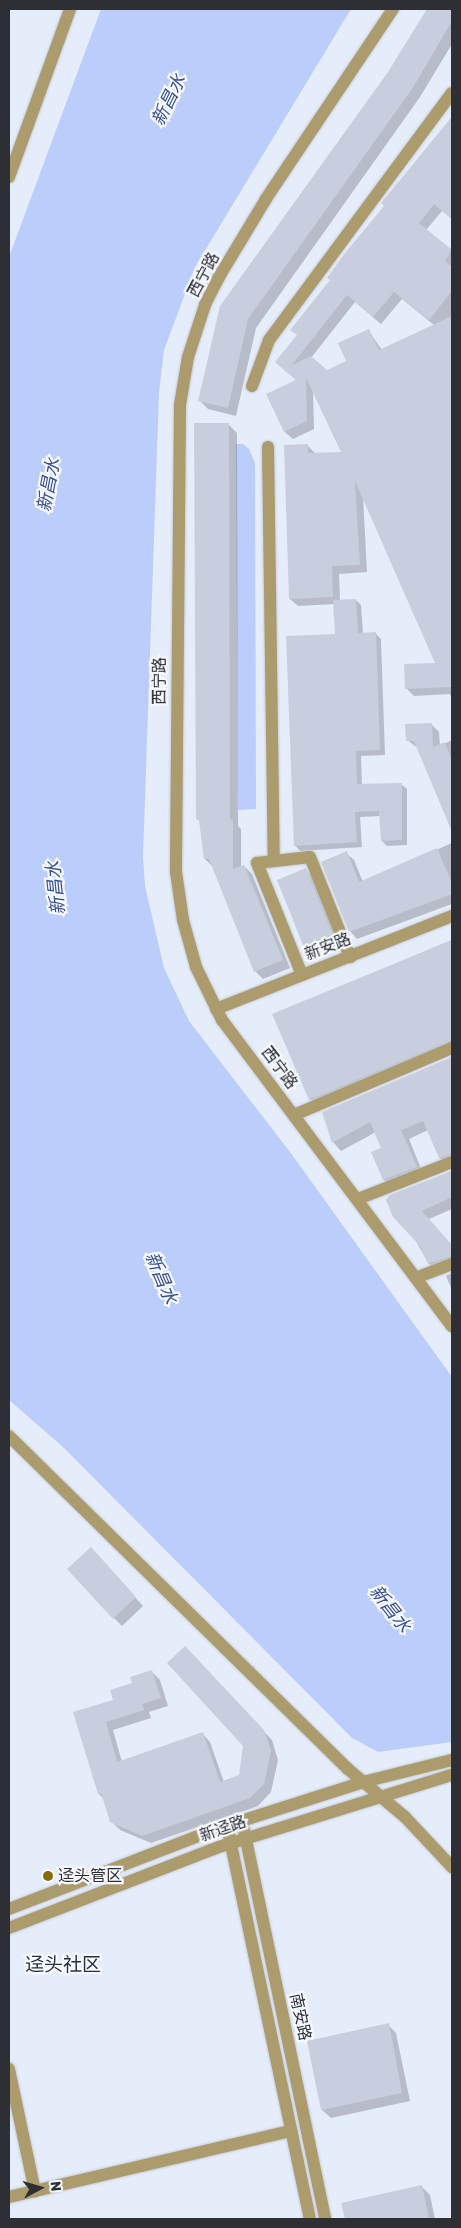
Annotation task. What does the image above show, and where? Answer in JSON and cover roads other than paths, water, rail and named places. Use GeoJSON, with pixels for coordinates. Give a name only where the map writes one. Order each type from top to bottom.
{"type":"FeatureCollection","features":[{"type":"Feature","properties":{"kind":"street"},"geometry":{"type":"LineString","coordinates":[[9,177],[70,9]]}},
{"type":"Feature","properties":{"kind":"street","name":"西宁路"},"geometry":{"type":"LineString","coordinates":[[393,9],[266,199],[219,277],[205,305],[183,381],[177,621],[176,872],[189,944],[196,967],[216,1009],[294,1115],[418,1277],[452,1326]]}},
{"type":"Feature","properties":{"kind":"street"},"geometry":{"type":"LineString","coordinates":[[252,386],[269,340],[452,93]]}},
{"type":"Feature","properties":{"kind":"street"},"geometry":{"type":"LineString","coordinates":[[268,447],[274,861]]}},
{"type":"Feature","properties":{"kind":"street"},"geometry":{"type":"LineString","coordinates":[[302,975],[257,863],[310,858],[350,957]]}},
{"type":"Feature","properties":{"kind":"street","name":"新安路"},"geometry":{"type":"LineString","coordinates":[[216,1009],[452,916]]}},
{"type":"Feature","properties":{"kind":"street"},"geometry":{"type":"LineString","coordinates":[[294,1115],[452,1048]]}},
{"type":"Feature","properties":{"kind":"street"},"geometry":{"type":"LineString","coordinates":[[358,1199],[452,1162]]}},
{"type":"Feature","properties":{"kind":"street"},"geometry":{"type":"LineString","coordinates":[[418,1277],[452,1264]]}},
{"type":"Feature","properties":{"kind":"street"},"geometry":{"type":"LineString","coordinates":[[9,1436],[363,1782],[405,1817],[452,1867]]}},
{"type":"Feature","properties":{"kind":"street","name":"新迳路"},"geometry":{"type":"LineString","coordinates":[[9,1909],[242,1821],[363,1782],[451,1760]]}},
{"type":"Feature","properties":{"kind":"street","name":"新迳路"},"geometry":{"type":"LineString","coordinates":[[9,1928],[231,1843],[452,1775]]}},
{"type":"Feature","properties":{"kind":"street","name":"南安路"},"geometry":{"type":"LineString","coordinates":[[242,1821],[325,2219]]}},
{"type":"Feature","properties":{"kind":"street","name":"南安路"},"geometry":{"type":"LineString","coordinates":[[228,1826],[310,2219]]}},
{"type":"Feature","properties":{"kind":"street"},"geometry":{"type":"LineString","coordinates":[[9,2069],[35,2191]]}},
{"type":"Feature","properties":{"kind":"street"},"geometry":{"type":"LineString","coordinates":[[9,2197],[291,2131]]}},
{"type":"Feature","properties":{"kind":"water","name":"新昌水"},"geometry":{"type":"Polygon","coordinates":[[[101,9],[351,9],[195,267],[164,350],[159,392],[143,857],[145,886],[164,968],[189,1021],[290,1152],[452,1377],[452,1742],[378,1752],[352,1738],[63,1447],[9,1400],[9,257],[101,9]]]}},
{"type":"Feature","properties":{"kind":"water"},"geometry":{"type":"Polygon","coordinates":[[[236,444],[243,444],[249,449],[255,463],[256,809],[238,810],[236,444]]]}},
{"type":"Feature","properties":{"kind":"place","name":"迳头管区"},"geometry":{"type":"Point","coordinates":[48,1876]}},
{"type":"Feature","properties":{"kind":"district","name":"迳头社区"},"geometry":{"type":"Point","coordinates":[63,1965]}}]}
